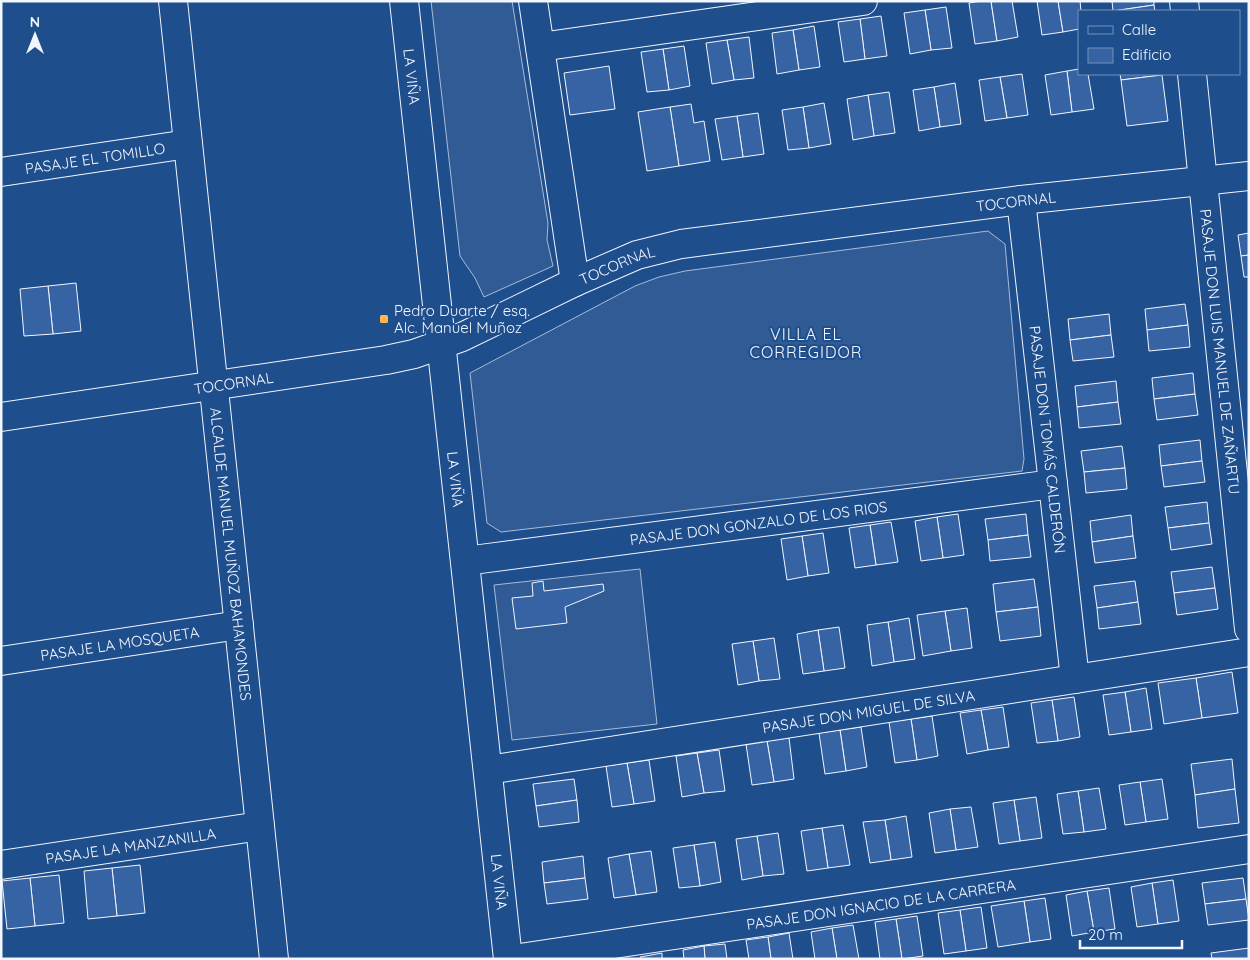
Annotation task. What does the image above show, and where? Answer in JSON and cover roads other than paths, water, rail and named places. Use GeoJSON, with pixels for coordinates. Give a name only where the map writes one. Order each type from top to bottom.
{"type":"FeatureCollection","features":[{"type":"Feature","properties":{"kind":"street","name":"ALCALDE MANUEL MUÑOZ BAHAMONDES"},"geometry":{"type":"LineString","coordinates":[[173,1],[274,959]]}},
{"type":"Feature","properties":{"kind":"street","name":"LA VIÑA"},"geometry":{"type":"LineString","coordinates":[[404,1],[508,959]]}},
{"type":"Feature","properties":{"kind":"street"},"geometry":{"type":"LineString","coordinates":[[533,1],[575,282]]}},
{"type":"Feature","properties":{"kind":"street"},"geometry":{"type":"LineString","coordinates":[[540,47],[863,1]]}},
{"type":"Feature","properties":{"kind":"street","name":"PASAJE DON LUIS MANUEL DE ZAÑARTU"},"geometry":{"type":"LineString","coordinates":[[1192,75],[1249,629]]}},
{"type":"Feature","properties":{"kind":"street","name":"PASAJE EL TOMILLO"},"geometry":{"type":"LineString","coordinates":[[1,172],[188,144]]}},
{"type":"Feature","properties":{"kind":"street","name":"TOCORNAL"},"geometry":{"type":"LineString","coordinates":[[1,417],[386,360],[442,345],[482,328],[575,282],[638,255],[681,244],[1021,200],[1249,176]]}},
{"type":"Feature","properties":{"kind":"street","name":"PASAJE DON TOMÁS CALDERÓN"},"geometry":{"type":"LineString","coordinates":[[1021,200],[1075,679]]}},
{"type":"Feature","properties":{"kind":"street","name":"PASAJE DON GONZALO DE LOS RIOS"},"geometry":{"type":"LineString","coordinates":[[465,561],[1053,484]]}},
{"type":"Feature","properties":{"kind":"street","name":"PASAJE LA MOSQUETA"},"geometry":{"type":"LineString","coordinates":[[1,661],[239,625]]}},
{"type":"Feature","properties":{"kind":"street","name":"PASAJE DON MIGUEL DE SILVA"},"geometry":{"type":"LineString","coordinates":[[488,770],[1249,652]]}},
{"type":"Feature","properties":{"kind":"street","name":"PASAJE LA MANZANILLA"},"geometry":{"type":"LineString","coordinates":[[1,865],[260,826]]}},
{"type":"Feature","properties":{"kind":"street","name":"PASAJE DON IGNACIO DE LA CARRERA"},"geometry":{"type":"LineString","coordinates":[[513,959],[1249,849]]}},
{"type":"Feature","properties":{"kind":"place","name":"Pedro Duarte / esq. Alc. Manuel Muñoz"},"geometry":{"type":"Point","coordinates":[384,319]}},
{"type":"Feature","properties":{"kind":"district","name":"VILLA EL CORREGIDOR"},"geometry":{"type":"Point","coordinates":[806,343]}}]}
